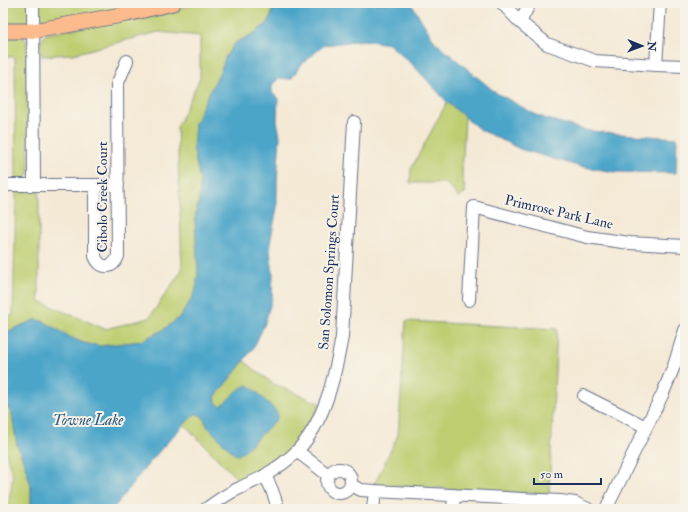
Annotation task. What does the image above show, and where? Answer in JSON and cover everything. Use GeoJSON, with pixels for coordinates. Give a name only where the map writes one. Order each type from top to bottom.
{"type":"FeatureCollection","features":[{"type":"Feature","properties":{"kind":"main road"},"geometry":{"type":"LineString","coordinates":[[3,32],[34,31],[127,14],[173,3]]}},
{"type":"Feature","properties":{"kind":"street"},"geometry":{"type":"LineString","coordinates":[[33,3],[34,185]]}},
{"type":"Feature","properties":{"kind":"street"},"geometry":{"type":"LineString","coordinates":[[502,3],[520,22],[547,44],[595,61],[685,66]]}},
{"type":"Feature","properties":{"kind":"street"},"geometry":{"type":"LineString","coordinates":[[520,22],[530,3]]}},
{"type":"Feature","properties":{"kind":"street"},"geometry":{"type":"LineString","coordinates":[[656,65],[660,3]]}},
{"type":"Feature","properties":{"kind":"street","name":"Cibolo Creek Court"},"geometry":{"type":"LineString","coordinates":[[95,186],[95,256],[99,263],[106,266],[114,263],[118,256],[117,85],[127,61]]}},
{"type":"Feature","properties":{"kind":"street","name":"San Solomon Springs Court"},"geometry":{"type":"LineString","coordinates":[[206,509],[238,488],[265,476],[280,466],[297,451],[307,439],[321,416],[329,393],[342,337],[354,122]]}},
{"type":"Feature","properties":{"kind":"street"},"geometry":{"type":"LineString","coordinates":[[3,185],[118,185]]}},
{"type":"Feature","properties":{"kind":"street","name":"Primrose Park Lane"},"geometry":{"type":"LineString","coordinates":[[469,300],[474,207],[587,237],[630,243],[685,246]]}},
{"type":"Feature","properties":{"kind":"street"},"geometry":{"type":"LineString","coordinates":[[606,509],[646,428],[674,366],[685,330]]}},
{"type":"Feature","properties":{"kind":"street"},"geometry":{"type":"LineString","coordinates":[[584,396],[646,428]]}},
{"type":"Feature","properties":{"kind":"street"},"geometry":{"type":"LineString","coordinates":[[297,451],[328,475]]}},
{"type":"Feature","properties":{"kind":"street"},"geometry":{"type":"LineString","coordinates":[[335,469],[343,469],[350,474],[352,481],[351,485],[347,491],[334,493],[328,487],[328,475],[335,469]]}},
{"type":"Feature","properties":{"kind":"street"},"geometry":{"type":"LineString","coordinates":[[265,476],[271,486],[278,509]]}},
{"type":"Feature","properties":{"kind":"street"},"geometry":{"type":"LineString","coordinates":[[351,485],[361,490],[560,501],[575,503],[588,509]]}},
{"type":"Feature","properties":{"kind":"street"},"geometry":{"type":"LineString","coordinates":[[373,509],[375,491]]}},
{"type":"Feature","properties":{"kind":"street"},"geometry":{"type":"LineString","coordinates":[[454,495],[454,509]]}},
{"type":"Feature","properties":{"kind":"green space"},"geometry":{"type":"Polygon","coordinates":[[[3,3],[159,3],[46,23],[3,25],[3,3]]]}},
{"type":"Feature","properties":{"kind":"green space"},"geometry":{"type":"Polygon","coordinates":[[[199,3],[272,3],[272,13],[268,24],[235,43],[225,58],[221,70],[203,105],[198,169],[200,182],[199,202],[195,221],[198,272],[196,289],[191,300],[180,317],[163,330],[141,341],[100,346],[83,343],[43,321],[35,320],[3,334],[3,316],[13,316],[16,192],[39,191],[39,301],[105,329],[149,318],[182,270],[177,127],[200,78],[200,36],[158,32],[73,54],[42,56],[40,44],[46,34],[171,11],[199,3]]]}},
{"type":"Feature","properties":{"kind":"green space"},"geometry":{"type":"Polygon","coordinates":[[[21,35],[27,41],[29,173],[27,178],[23,180],[16,180],[15,57],[3,57],[3,36],[21,35]]]}},
{"type":"Feature","properties":{"kind":"green space"},"geometry":{"type":"Polygon","coordinates":[[[447,102],[465,117],[462,176],[466,193],[459,198],[446,183],[410,183],[411,169],[447,102]]]}},
{"type":"Feature","properties":{"kind":"green space"},"geometry":{"type":"Polygon","coordinates":[[[406,321],[557,329],[549,494],[374,485],[398,435],[406,321]]]}},
{"type":"Feature","properties":{"kind":"green space"},"geometry":{"type":"Polygon","coordinates":[[[244,361],[272,383],[321,404],[288,453],[263,472],[240,482],[184,424],[195,414],[201,415],[207,426],[234,454],[243,452],[276,420],[278,415],[242,387],[221,406],[216,403],[215,397],[244,361]]]}},
{"type":"Feature","properties":{"kind":"green space"},"geometry":{"type":"Polygon","coordinates":[[[3,405],[7,407],[12,414],[17,445],[31,486],[30,509],[6,509],[8,507],[13,476],[3,444],[3,405]]]}},
{"type":"Feature","properties":{"kind":"water","name":"Towne Lake"},"geometry":{"type":"Polygon","coordinates":[[[272,3],[301,3],[314,8],[326,8],[343,3],[410,3],[435,42],[495,92],[538,116],[584,130],[677,138],[676,173],[615,172],[578,166],[520,149],[479,129],[447,102],[414,66],[389,44],[364,40],[324,45],[301,65],[291,79],[279,78],[272,85],[272,93],[278,98],[277,121],[280,136],[277,208],[270,251],[273,274],[272,298],[265,323],[254,347],[215,397],[216,403],[221,406],[237,391],[248,385],[276,411],[278,415],[276,420],[238,455],[234,454],[207,426],[201,415],[195,414],[152,460],[113,509],[30,509],[31,486],[17,445],[12,414],[7,407],[3,405],[3,334],[35,320],[43,321],[83,343],[100,346],[141,341],[163,330],[180,317],[196,289],[198,272],[195,221],[199,202],[200,182],[193,147],[195,124],[221,70],[225,58],[235,43],[253,34],[268,23],[272,13],[272,3]]]}}]}
